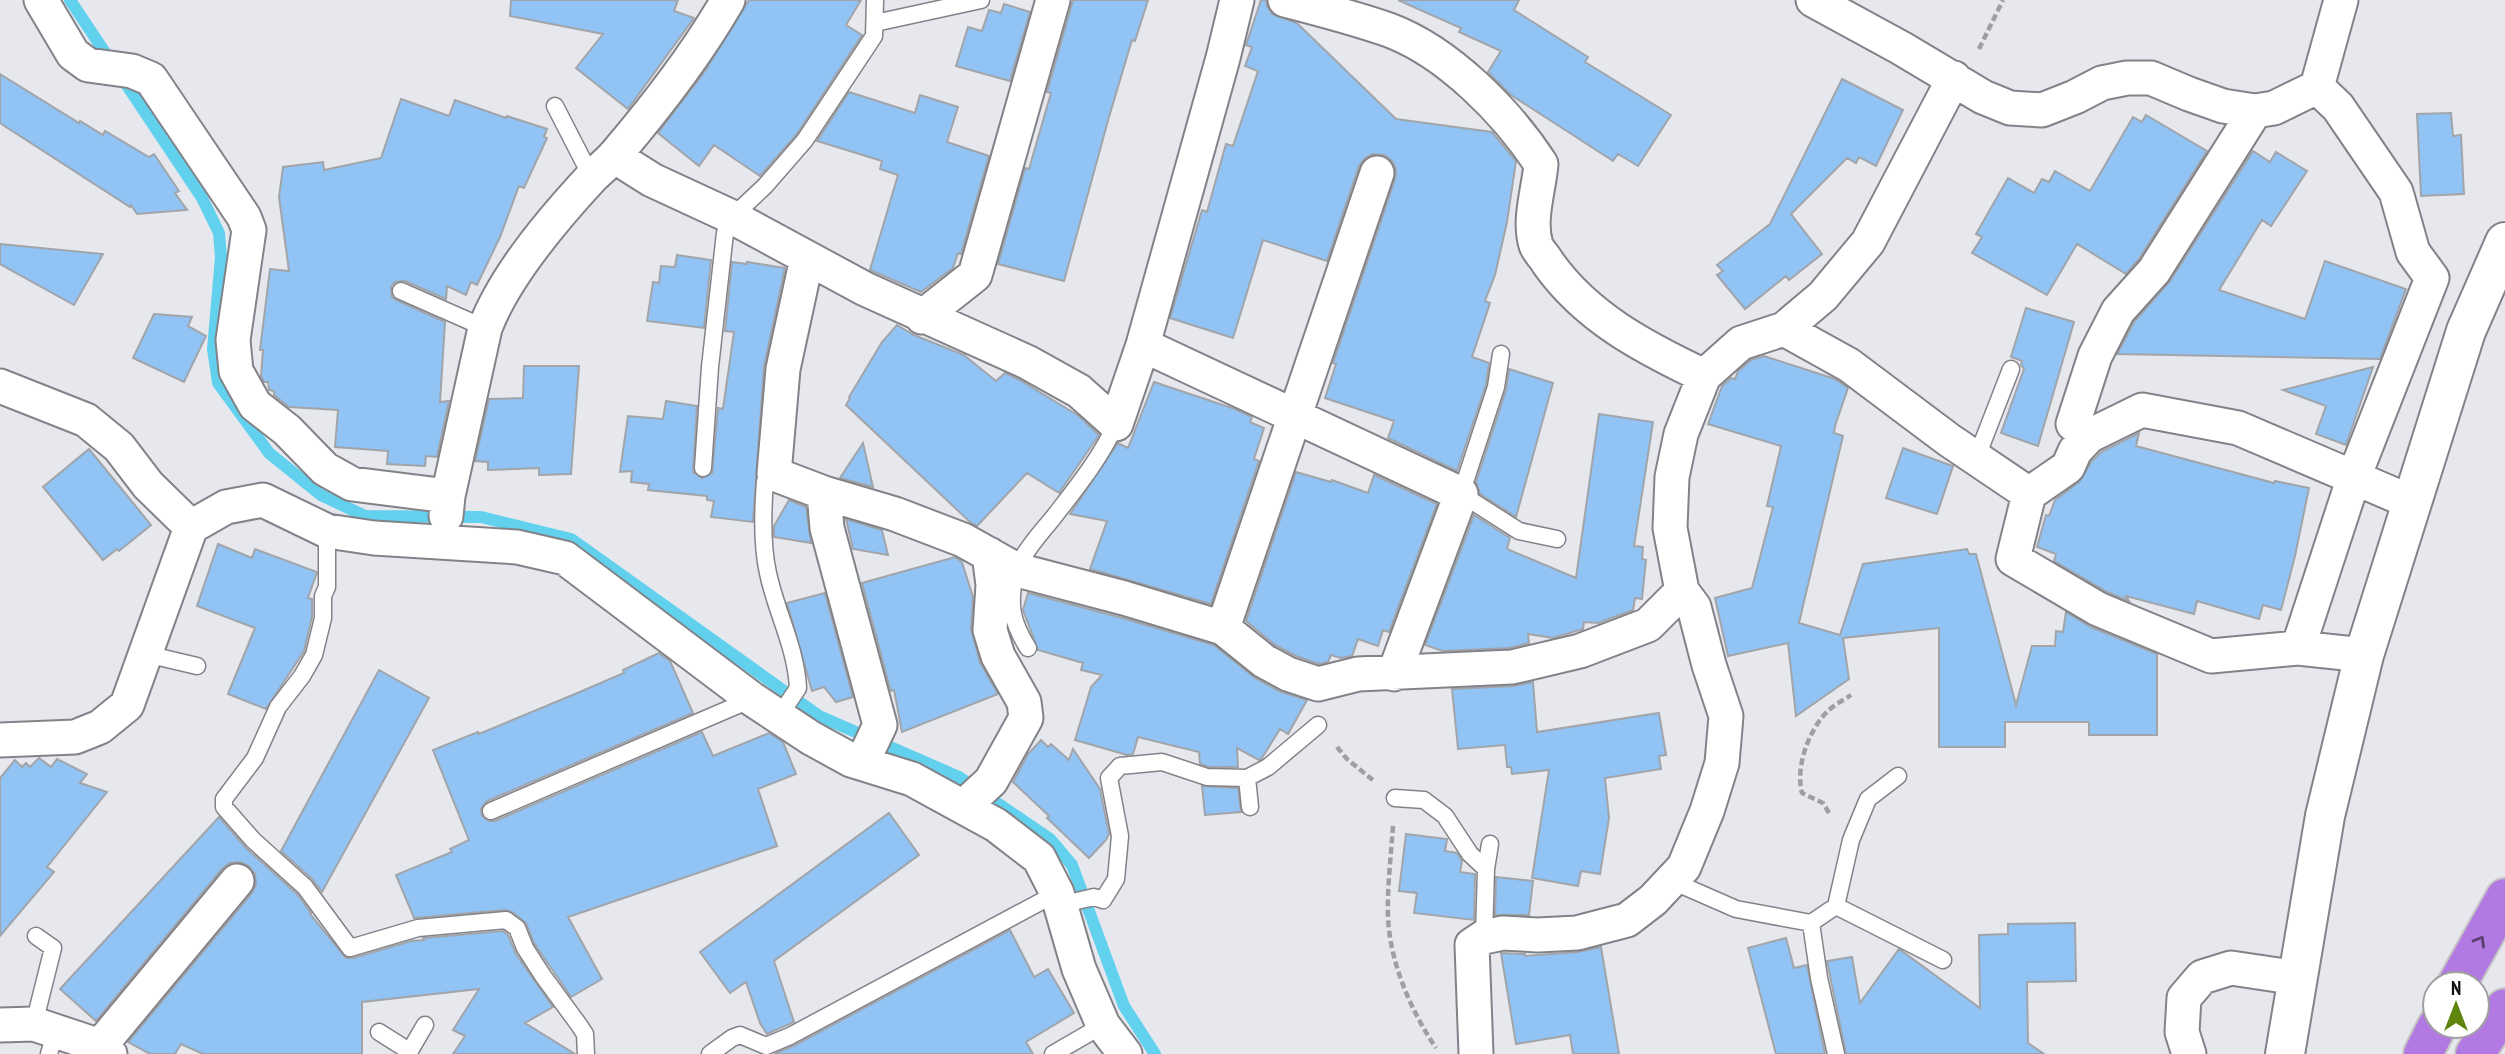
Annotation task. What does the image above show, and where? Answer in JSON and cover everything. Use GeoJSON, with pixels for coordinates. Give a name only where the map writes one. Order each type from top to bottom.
{"type":"FeatureCollection","features":[{"type":"Feature","properties":{"kind":"highway"},"geometry":{"type":"LineString","coordinates":[[2466,970],[2505,898]]}},
{"type":"Feature","properties":{"kind":"highway"},"geometry":{"type":"LineString","coordinates":[[2475,1054],[2505,1008]]}},
{"type":"Feature","properties":{"kind":"street"},"geometry":{"type":"LineString","coordinates":[[41,0],[74,54],[88,65],[117,68],[151,79],[244,217],[249,230],[233,340],[236,371],[255,405],[287,430],[325,469],[352,484],[517,547],[565,558],[811,738],[871,746],[912,779],[974,796],[996,825],[1039,858],[1064,900],[1079,969],[1103,1025],[1125,1054]]}},
{"type":"Feature","properties":{"kind":"street"},"geometry":{"type":"LineString","coordinates":[[446,518],[485,328],[492,308],[524,259],[678,74],[728,0]]}},
{"type":"Feature","properties":{"kind":"street"},"geometry":{"type":"LineString","coordinates":[[922,317],[975,275],[1054,0]]}},
{"type":"Feature","properties":{"kind":"street"},"geometry":{"type":"LineString","coordinates":[[603,167],[652,180],[732,217],[922,317],[1027,362],[1079,391],[1116,424],[1143,345],[1237,0]]}},
{"type":"Feature","properties":{"kind":"street"},"geometry":{"type":"LineString","coordinates":[[1285,0],[1391,31],[1455,69],[1498,110],[1529,145],[1541,164],[1533,217],[1536,245],[1556,273],[1578,299],[1648,350],[1704,376]]}},
{"type":"Feature","properties":{"kind":"street"},"geometry":{"type":"LineString","coordinates":[[1813,0],[1983,96],[2010,108],[2042,110],[2102,83],[2127,78],[2151,78],[2223,106],[2255,111],[2274,108],[2317,88],[2342,0]]}},
{"type":"Feature","properties":{"kind":"street"},"geometry":{"type":"LineString","coordinates":[[1476,1054],[1472,945],[1484,937],[1503,933],[1577,933],[1626,920],[1653,900],[1684,867],[1707,811],[1721,763],[1726,716],[1694,607],[1682,591],[1670,528],[1672,477],[1681,434],[1704,376],[1741,343],[1784,328],[1824,296],[1868,242],[1958,81]]}},
{"type":"Feature","properties":{"kind":"street"},"geometry":{"type":"LineString","coordinates":[[2298,648],[2354,477],[2432,278],[2413,252],[2396,192],[2339,107],[2317,88]]}},
{"type":"Feature","properties":{"kind":"street"},"geometry":{"type":"LineString","coordinates":[[2089,436],[2073,424],[2095,356],[2118,311],[2154,271],[2255,111]]}},
{"type":"Feature","properties":{"kind":"street"},"geometry":{"type":"LineString","coordinates":[[1223,628],[1377,173]]}},
{"type":"Feature","properties":{"kind":"street"},"geometry":{"type":"LineString","coordinates":[[2285,1054],[2325,816],[2364,655],[2466,331],[2505,242]]}},
{"type":"Feature","properties":{"kind":"street"},"geometry":{"type":"LineString","coordinates":[[807,258],[783,369],[774,474],[824,493],[895,514],[963,540],[1003,562],[1223,628],[1264,660],[1288,674],[1318,684],[1358,674],[1512,667],[1580,651],[1648,625],[1682,591]]}},
{"type":"Feature","properties":{"kind":"street"},"geometry":{"type":"LineString","coordinates":[[1784,328],[1849,365],[1949,440],[2029,494]]}},
{"type":"Feature","properties":{"kind":"street"},"geometry":{"type":"LineString","coordinates":[[1143,345],[1461,494],[1394,674]]}},
{"type":"Feature","properties":{"kind":"street"},"geometry":{"type":"LineString","coordinates":[[0,386],[86,420],[119,447],[148,485],[191,527]]}},
{"type":"Feature","properties":{"kind":"street"},"geometry":{"type":"LineString","coordinates":[[2364,655],[2298,648],[2211,656],[2098,610],[2013,559],[2029,494],[2068,467],[2075,451],[2089,436],[2141,410],[2238,428],[2411,502]]}},
{"type":"Feature","properties":{"kind":"street"},"geometry":{"type":"LineString","coordinates":[[824,493],[827,528],[871,746]]}},
{"type":"Feature","properties":{"kind":"street"},"geometry":{"type":"LineString","coordinates":[[0,740],[75,737],[100,727],[127,705],[191,527],[226,507],[263,500],[327,531],[446,518]]}},
{"type":"Feature","properties":{"kind":"street"},"geometry":{"type":"LineString","coordinates":[[974,796],[1026,718],[1024,702],[998,656],[990,630],[993,585],[1003,562]]}},
{"type":"Feature","properties":{"kind":"street"},"geometry":{"type":"LineString","coordinates":[[0,1025],[105,1050],[237,881]]}},
{"type":"Feature","properties":{"kind":"street"},"geometry":{"type":"LineString","coordinates":[[2189,1054],[2182,1032],[2184,998],[2202,977],[2231,968],[2298,978]]}},
{"type":"Feature","properties":{"kind":"lane"},"geometry":{"type":"LineString","coordinates":[[703,468],[710,367],[725,233],[732,217],[765,186],[804,140],[874,36],[875,0]]}},
{"type":"Feature","properties":{"kind":"lane"},"geometry":{"type":"LineString","coordinates":[[875,23],[981,0]]}},
{"type":"Feature","properties":{"kind":"lane"},"geometry":{"type":"LineString","coordinates":[[555,106],[603,167]]}},
{"type":"Feature","properties":{"kind":"lane"},"geometry":{"type":"LineString","coordinates":[[401,292],[485,328]]}},
{"type":"Feature","properties":{"kind":"lane"},"geometry":{"type":"LineString","coordinates":[[1501,354],[1496,387],[1461,494],[1519,530],[1557,539]]}},
{"type":"Feature","properties":{"kind":"lane"},"geometry":{"type":"LineString","coordinates":[[1976,458],[2011,369]]}},
{"type":"Feature","properties":{"kind":"lane"},"geometry":{"type":"LineString","coordinates":[[1028,648],[1015,627],[1003,562],[1038,536],[1104,451],[1116,424]]}},
{"type":"Feature","properties":{"kind":"lane"},"geometry":{"type":"LineString","coordinates":[[491,811],[766,707],[798,688],[792,649],[767,570],[765,481],[774,474]]}},
{"type":"Feature","properties":{"kind":"lane"},"geometry":{"type":"LineString","coordinates":[[327,531],[327,587],[323,596],[323,618],[314,655],[278,707],[255,758],[223,799],[223,807],[253,840],[305,887],[350,948],[418,928],[506,920],[517,928],[525,948],[585,1034],[586,1054]]}},
{"type":"Feature","properties":{"kind":"lane"},"geometry":{"type":"LineString","coordinates":[[146,653],[197,666]]}},
{"type":"Feature","properties":{"kind":"lane"},"geometry":{"type":"LineString","coordinates":[[710,1054],[740,1035],[765,1050],[1064,900],[1094,897],[1103,900],[1116,879],[1120,836],[1109,778],[1120,766],[1162,762],[1207,777],[1247,778],[1268,767],[1318,725]]}},
{"type":"Feature","properties":{"kind":"lane"},"geometry":{"type":"LineString","coordinates":[[1672,881],[1736,909],[1811,923],[1836,906],[1851,840],[1867,799],[1898,776]]}},
{"type":"Feature","properties":{"kind":"lane"},"geometry":{"type":"LineString","coordinates":[[1247,778],[1250,807]]}},
{"type":"Feature","properties":{"kind":"lane"},"geometry":{"type":"LineString","coordinates":[[1395,798],[1424,800],[1445,816],[1469,854],[1486,869]]}},
{"type":"Feature","properties":{"kind":"lane"},"geometry":{"type":"LineString","coordinates":[[1484,937],[1486,869],[1490,844]]}},
{"type":"Feature","properties":{"kind":"lane"},"geometry":{"type":"LineString","coordinates":[[1836,906],[1943,960]]}},
{"type":"Feature","properties":{"kind":"lane"},"geometry":{"type":"LineString","coordinates":[[1811,923],[1819,978],[1836,1054]]}},
{"type":"Feature","properties":{"kind":"lane"},"geometry":{"type":"LineString","coordinates":[[36,936],[53,948],[46,1036]]}},
{"type":"Feature","properties":{"kind":"lane"},"geometry":{"type":"LineString","coordinates":[[379,1032],[409,1053],[425,1025]]}},
{"type":"Feature","properties":{"kind":"lane"},"geometry":{"type":"LineString","coordinates":[[1054,1054],[1103,1025]]}},
{"type":"Feature","properties":{"kind":"path"},"geometry":{"type":"LineString","coordinates":[[1958,81],[2003,0]]}},
{"type":"Feature","properties":{"kind":"path"},"geometry":{"type":"LineString","coordinates":[[1831,817],[1824,803],[1802,793],[1799,781],[1804,754],[1815,726],[1829,709],[1851,695]]}},
{"type":"Feature","properties":{"kind":"path"},"geometry":{"type":"LineString","coordinates":[[1318,725],[1347,759],[1395,798],[1388,917],[1393,956],[1406,992],[1434,1046],[1441,1054]]}},
{"type":"Feature","properties":{"kind":"building"},"geometry":{"type":"Polygon","coordinates":[[[511,0],[678,0],[674,11],[694,18],[628,109],[576,68],[603,34],[510,16],[511,0]]]}},
{"type":"Feature","properties":{"kind":"building"},"geometry":{"type":"Polygon","coordinates":[[[749,0],[861,0],[846,25],[862,35],[797,134],[760,176],[714,145],[699,166],[658,133],[705,71],[749,0]]]}},
{"type":"Feature","properties":{"kind":"building"},"geometry":{"type":"Polygon","coordinates":[[[1073,0],[1148,0],[1135,41],[1132,40],[1064,281],[998,264],[1025,168],[1029,169],[1051,93],[1047,92],[1073,0]]]}},
{"type":"Feature","properties":{"kind":"building"},"geometry":{"type":"Polygon","coordinates":[[[1261,0],[1266,0],[1272,14],[1297,23],[1396,119],[1492,132],[1516,161],[1507,222],[1495,275],[1485,301],[1490,303],[1472,357],[1489,363],[1486,385],[1457,471],[1388,438],[1394,421],[1325,398],[1336,364],[1333,363],[1395,179],[1396,169],[1392,161],[1384,155],[1373,154],[1365,158],[1359,166],[1327,261],[1263,240],[1233,338],[1170,318],[1202,210],[1207,212],[1226,144],[1233,146],[1258,71],[1245,66],[1252,47],[1246,45],[1261,0]]]}},
{"type":"Feature","properties":{"kind":"building"},"geometry":{"type":"Polygon","coordinates":[[[1398,0],[1519,0],[1514,10],[1588,57],[1585,62],[1671,115],[1638,166],[1618,154],[1613,161],[1511,95],[1488,72],[1501,51],[1459,32],[1461,28],[1398,0]]]}},
{"type":"Feature","properties":{"kind":"building"},"geometry":{"type":"Polygon","coordinates":[[[1004,4],[1030,12],[1010,81],[956,66],[968,27],[982,31],[989,10],[1001,13],[1004,4]]]}},
{"type":"Feature","properties":{"kind":"building"},"geometry":{"type":"Polygon","coordinates":[[[0,74],[79,123],[80,121],[103,135],[105,131],[149,157],[154,154],[179,191],[175,193],[187,210],[137,214],[131,205],[130,207],[0,123],[0,74]]]}},
{"type":"Feature","properties":{"kind":"building"},"geometry":{"type":"Polygon","coordinates":[[[1842,79],[1903,110],[1876,166],[1859,157],[1856,163],[1847,158],[1791,214],[1822,254],[1789,280],[1786,276],[1745,309],[1717,275],[1723,271],[1717,265],[1770,224],[1842,79]]]}},
{"type":"Feature","properties":{"kind":"building"},"geometry":{"type":"Polygon","coordinates":[[[849,92],[915,113],[920,95],[958,107],[947,142],[989,156],[961,254],[958,253],[953,268],[921,292],[870,270],[898,175],[880,169],[882,161],[817,141],[849,92]]]}},
{"type":"Feature","properties":{"kind":"building"},"geometry":{"type":"Polygon","coordinates":[[[401,99],[449,116],[455,100],[547,129],[544,137],[547,138],[524,188],[519,186],[500,237],[477,285],[471,282],[466,295],[447,286],[446,299],[405,281],[395,282],[391,287],[392,297],[396,300],[445,322],[440,402],[449,401],[437,457],[426,456],[425,466],[387,464],[388,451],[335,447],[338,410],[289,407],[274,395],[274,391],[269,390],[268,382],[264,382],[261,376],[263,350],[260,350],[270,269],[289,271],[279,197],[283,167],[323,162],[324,170],[381,158],[401,99]]]}},
{"type":"Feature","properties":{"kind":"building"},"geometry":{"type":"Polygon","coordinates":[[[2451,113],[2453,136],[2461,135],[2464,194],[2421,196],[2417,114],[2451,113]]]}},
{"type":"Feature","properties":{"kind":"building"},"geometry":{"type":"Polygon","coordinates":[[[2146,115],[2207,151],[2139,259],[2126,274],[2077,244],[2047,295],[1972,253],[1982,237],[1976,234],[2008,178],[2034,193],[2042,179],[2049,182],[2055,171],[2090,191],[2133,117],[2142,122],[2146,115]]]}},
{"type":"Feature","properties":{"kind":"building"},"geometry":{"type":"Polygon","coordinates":[[[2253,151],[2270,162],[2276,152],[2307,171],[2271,226],[2262,220],[2219,290],[2305,319],[2325,261],[2406,289],[2380,359],[2117,354],[2134,322],[2170,281],[2253,151]]]}},
{"type":"Feature","properties":{"kind":"building"},"geometry":{"type":"Polygon","coordinates":[[[0,244],[103,254],[74,305],[0,264],[0,244]]]}},
{"type":"Feature","properties":{"kind":"building"},"geometry":{"type":"Polygon","coordinates":[[[677,255],[711,260],[704,328],[647,321],[653,282],[659,283],[661,266],[675,267],[677,255]]]}},
{"type":"Feature","properties":{"kind":"building"},"geometry":{"type":"Polygon","coordinates":[[[732,262],[785,268],[764,367],[753,522],[711,517],[714,501],[707,500],[707,496],[648,490],[649,484],[631,482],[632,471],[620,472],[628,416],[663,419],[666,401],[697,406],[693,472],[702,478],[712,473],[718,408],[723,409],[734,332],[725,331],[732,262]]]}},
{"type":"Feature","properties":{"kind":"building"},"geometry":{"type":"Polygon","coordinates":[[[2026,308],[2074,322],[2038,446],[2001,433],[2024,369],[2022,361],[2011,357],[2026,308]]]}},
{"type":"Feature","properties":{"kind":"building"},"geometry":{"type":"Polygon","coordinates":[[[154,314],[192,317],[188,326],[206,336],[184,382],[133,358],[154,314]]]}},
{"type":"Feature","properties":{"kind":"building"},"geometry":{"type":"Polygon","coordinates":[[[897,325],[914,335],[964,355],[996,381],[1005,373],[1018,379],[1079,416],[1099,435],[1059,493],[1027,473],[977,526],[846,405],[882,342],[897,325]]]}},
{"type":"Feature","properties":{"kind":"building"},"geometry":{"type":"Polygon","coordinates":[[[1764,356],[1835,379],[1848,388],[1835,426],[1834,433],[1843,436],[1799,623],[1840,635],[1863,564],[1967,549],[1969,554],[1976,554],[2016,705],[2032,646],[2055,646],[2056,631],[2063,632],[2066,612],[2091,627],[2157,654],[2157,735],[2089,735],[2089,722],[2005,722],[2005,747],[1939,747],[1939,628],[1843,638],[1849,679],[1796,716],[1788,643],[1728,656],[1715,598],[1752,588],[1773,507],[1767,506],[1781,446],[1708,424],[1722,386],[1731,378],[1735,379],[1738,371],[1751,360],[1764,356]]]}},
{"type":"Feature","properties":{"kind":"building"},"geometry":{"type":"Polygon","coordinates":[[[524,366],[579,366],[571,474],[539,475],[539,468],[488,470],[488,462],[475,461],[489,399],[523,398],[524,366]]]}},
{"type":"Feature","properties":{"kind":"building"},"geometry":{"type":"Polygon","coordinates":[[[2373,367],[2346,445],[2316,434],[2326,406],[2283,390],[2373,367]]]}},
{"type":"Feature","properties":{"kind":"building"},"geometry":{"type":"Polygon","coordinates":[[[1509,369],[1553,383],[1516,517],[1480,494],[1476,482],[1506,390],[1509,369]]]}},
{"type":"Feature","properties":{"kind":"building"},"geometry":{"type":"Polygon","coordinates":[[[1154,382],[1235,409],[1252,417],[1250,422],[1264,428],[1254,459],[1259,461],[1211,604],[1090,569],[1107,521],[1070,514],[1118,443],[1128,448],[1154,382]]]}},
{"type":"Feature","properties":{"kind":"building"},"geometry":{"type":"Polygon","coordinates":[[[1599,414],[1653,422],[1634,546],[1643,547],[1642,559],[1646,560],[1642,599],[1635,598],[1633,610],[1598,623],[1584,622],[1583,629],[1553,638],[1528,634],[1529,643],[1509,648],[1443,651],[1425,645],[1474,515],[1510,538],[1507,549],[1576,578],[1599,414]]]}},
{"type":"Feature","properties":{"kind":"building"},"geometry":{"type":"Polygon","coordinates":[[[2139,433],[2136,446],[2274,483],[2275,481],[2309,488],[2281,610],[2263,605],[2259,619],[2197,601],[2194,614],[2126,596],[2129,601],[2107,592],[2054,561],[2056,554],[2037,547],[2046,515],[2049,516],[2055,500],[2079,482],[2091,462],[2101,452],[2139,433]]]}},
{"type":"Feature","properties":{"kind":"building"},"geometry":{"type":"Polygon","coordinates":[[[863,443],[873,487],[840,478],[863,443]]]}},
{"type":"Feature","properties":{"kind":"building"},"geometry":{"type":"Polygon","coordinates":[[[1903,448],[1953,466],[1937,514],[1886,498],[1903,448]]]}},
{"type":"Feature","properties":{"kind":"building"},"geometry":{"type":"Polygon","coordinates":[[[89,449],[151,525],[119,551],[117,549],[103,560],[43,487],[89,449]]]}},
{"type":"Feature","properties":{"kind":"building"},"geometry":{"type":"Polygon","coordinates":[[[1296,472],[1331,482],[1332,480],[1368,493],[1374,475],[1437,504],[1389,632],[1383,630],[1378,646],[1358,639],[1352,656],[1341,658],[1331,655],[1328,662],[1319,664],[1275,645],[1246,621],[1296,472]]]}},
{"type":"Feature","properties":{"kind":"building"},"geometry":{"type":"Polygon","coordinates":[[[789,500],[806,507],[811,543],[774,537],[774,526],[789,500]]]}},
{"type":"Feature","properties":{"kind":"building"},"geometry":{"type":"Polygon","coordinates":[[[846,519],[882,530],[888,555],[853,549],[846,519]]]}},
{"type":"Feature","properties":{"kind":"building"},"geometry":{"type":"Polygon","coordinates":[[[218,544],[252,558],[255,549],[317,572],[308,598],[312,599],[312,617],[304,651],[266,709],[228,694],[255,628],[197,606],[218,544]]]}},
{"type":"Feature","properties":{"kind":"building"},"geometry":{"type":"Polygon","coordinates":[[[955,557],[962,562],[973,597],[971,629],[980,662],[998,694],[902,732],[894,690],[891,691],[889,685],[862,583],[955,557]]]}},
{"type":"Feature","properties":{"kind":"building"},"geometry":{"type":"Polygon","coordinates":[[[825,593],[853,697],[836,702],[824,687],[812,691],[787,603],[825,593]]]}},
{"type":"Feature","properties":{"kind":"building"},"geometry":{"type":"Polygon","coordinates":[[[1028,593],[1214,645],[1255,678],[1279,691],[1307,700],[1288,734],[1280,729],[1262,758],[1259,760],[1237,748],[1238,767],[1209,767],[1200,764],[1199,752],[1138,737],[1133,754],[1127,755],[1075,740],[1091,687],[1102,675],[1081,670],[1083,663],[1038,650],[1023,610],[1028,593]]]}},
{"type":"Feature","properties":{"kind":"building"},"geometry":{"type":"Polygon","coordinates":[[[659,653],[670,661],[693,713],[487,801],[481,809],[482,816],[489,821],[495,821],[702,732],[713,756],[769,733],[783,742],[796,774],[758,789],[777,846],[568,917],[602,979],[571,997],[534,943],[526,923],[512,912],[505,910],[414,918],[396,875],[452,852],[450,849],[469,840],[433,750],[478,732],[479,734],[624,673],[623,670],[659,653]]]}},
{"type":"Feature","properties":{"kind":"building"},"geometry":{"type":"Polygon","coordinates":[[[379,670],[429,698],[322,892],[312,879],[281,851],[379,670]]]}},
{"type":"Feature","properties":{"kind":"building"},"geometry":{"type":"Polygon","coordinates":[[[1533,682],[1537,732],[1659,713],[1666,755],[1659,756],[1661,769],[1605,778],[1609,818],[1600,874],[1581,871],[1578,886],[1532,878],[1549,770],[1512,774],[1511,767],[1507,767],[1505,745],[1458,749],[1452,689],[1513,686],[1533,682]]]}},
{"type":"Feature","properties":{"kind":"building"},"geometry":{"type":"Polygon","coordinates":[[[1041,740],[1048,747],[1051,744],[1069,760],[1073,749],[1100,789],[1109,834],[1089,858],[1013,782],[1028,754],[1041,740]]]}},
{"type":"Feature","properties":{"kind":"building"},"geometry":{"type":"Polygon","coordinates":[[[39,758],[51,767],[57,759],[87,774],[80,783],[107,792],[47,867],[54,872],[0,936],[0,778],[15,760],[22,767],[26,763],[30,767],[39,758]]]}},
{"type":"Feature","properties":{"kind":"building"},"geometry":{"type":"Polygon","coordinates":[[[1202,786],[1238,788],[1241,812],[1205,815],[1202,786]]]}},
{"type":"Feature","properties":{"kind":"building"},"geometry":{"type":"Polygon","coordinates":[[[889,813],[919,855],[774,961],[794,1022],[767,1034],[760,1023],[746,982],[730,993],[700,952],[889,813]]]}},
{"type":"Feature","properties":{"kind":"building"},"geometry":{"type":"Polygon","coordinates":[[[219,817],[246,848],[297,894],[346,958],[424,940],[423,938],[503,931],[553,1007],[525,1023],[575,1054],[453,1054],[465,1036],[453,1030],[479,989],[362,1002],[362,1054],[203,1054],[181,1044],[175,1054],[150,1054],[128,1042],[252,893],[256,884],[255,874],[249,866],[240,862],[230,863],[222,869],[96,1021],[60,989],[219,817]]]}},
{"type":"Feature","properties":{"kind":"building"},"geometry":{"type":"Polygon","coordinates":[[[1406,834],[1447,839],[1445,851],[1457,853],[1462,861],[1460,872],[1475,874],[1474,920],[1414,913],[1417,893],[1399,891],[1406,834]]]}},
{"type":"Feature","properties":{"kind":"building"},"geometry":{"type":"Polygon","coordinates":[[[1496,877],[1533,881],[1529,915],[1495,915],[1496,877]]]}},
{"type":"Feature","properties":{"kind":"building"},"geometry":{"type":"Polygon","coordinates":[[[2075,923],[2076,981],[2027,982],[2028,1043],[2044,1054],[1846,1054],[1827,961],[1852,957],[1860,1003],[1899,949],[1980,1008],[1979,935],[2008,934],[2008,924],[2075,923]]]}},
{"type":"Feature","properties":{"kind":"building"},"geometry":{"type":"Polygon","coordinates":[[[1010,930],[1034,977],[1048,969],[1074,1013],[1026,1042],[1033,1054],[774,1054],[795,1045],[1010,930]]]}},
{"type":"Feature","properties":{"kind":"building"},"geometry":{"type":"Polygon","coordinates":[[[1786,938],[1794,968],[1807,965],[1825,1054],[1776,1054],[1748,948],[1786,938]]]}},
{"type":"Feature","properties":{"kind":"building"},"geometry":{"type":"Polygon","coordinates":[[[1601,947],[1619,1054],[1573,1054],[1570,1035],[1516,1044],[1501,953],[1525,956],[1578,952],[1601,947]]]}},
{"type":"Feature","properties":{"kind":"waterway"},"geometry":{"type":"LineString","coordinates":[[70,0],[202,198],[219,233],[221,257],[213,349],[218,383],[269,453],[321,495],[365,516],[481,517],[571,539],[819,716],[959,777],[1050,839],[1072,865],[1124,1006],[1155,1054]]}}]}
